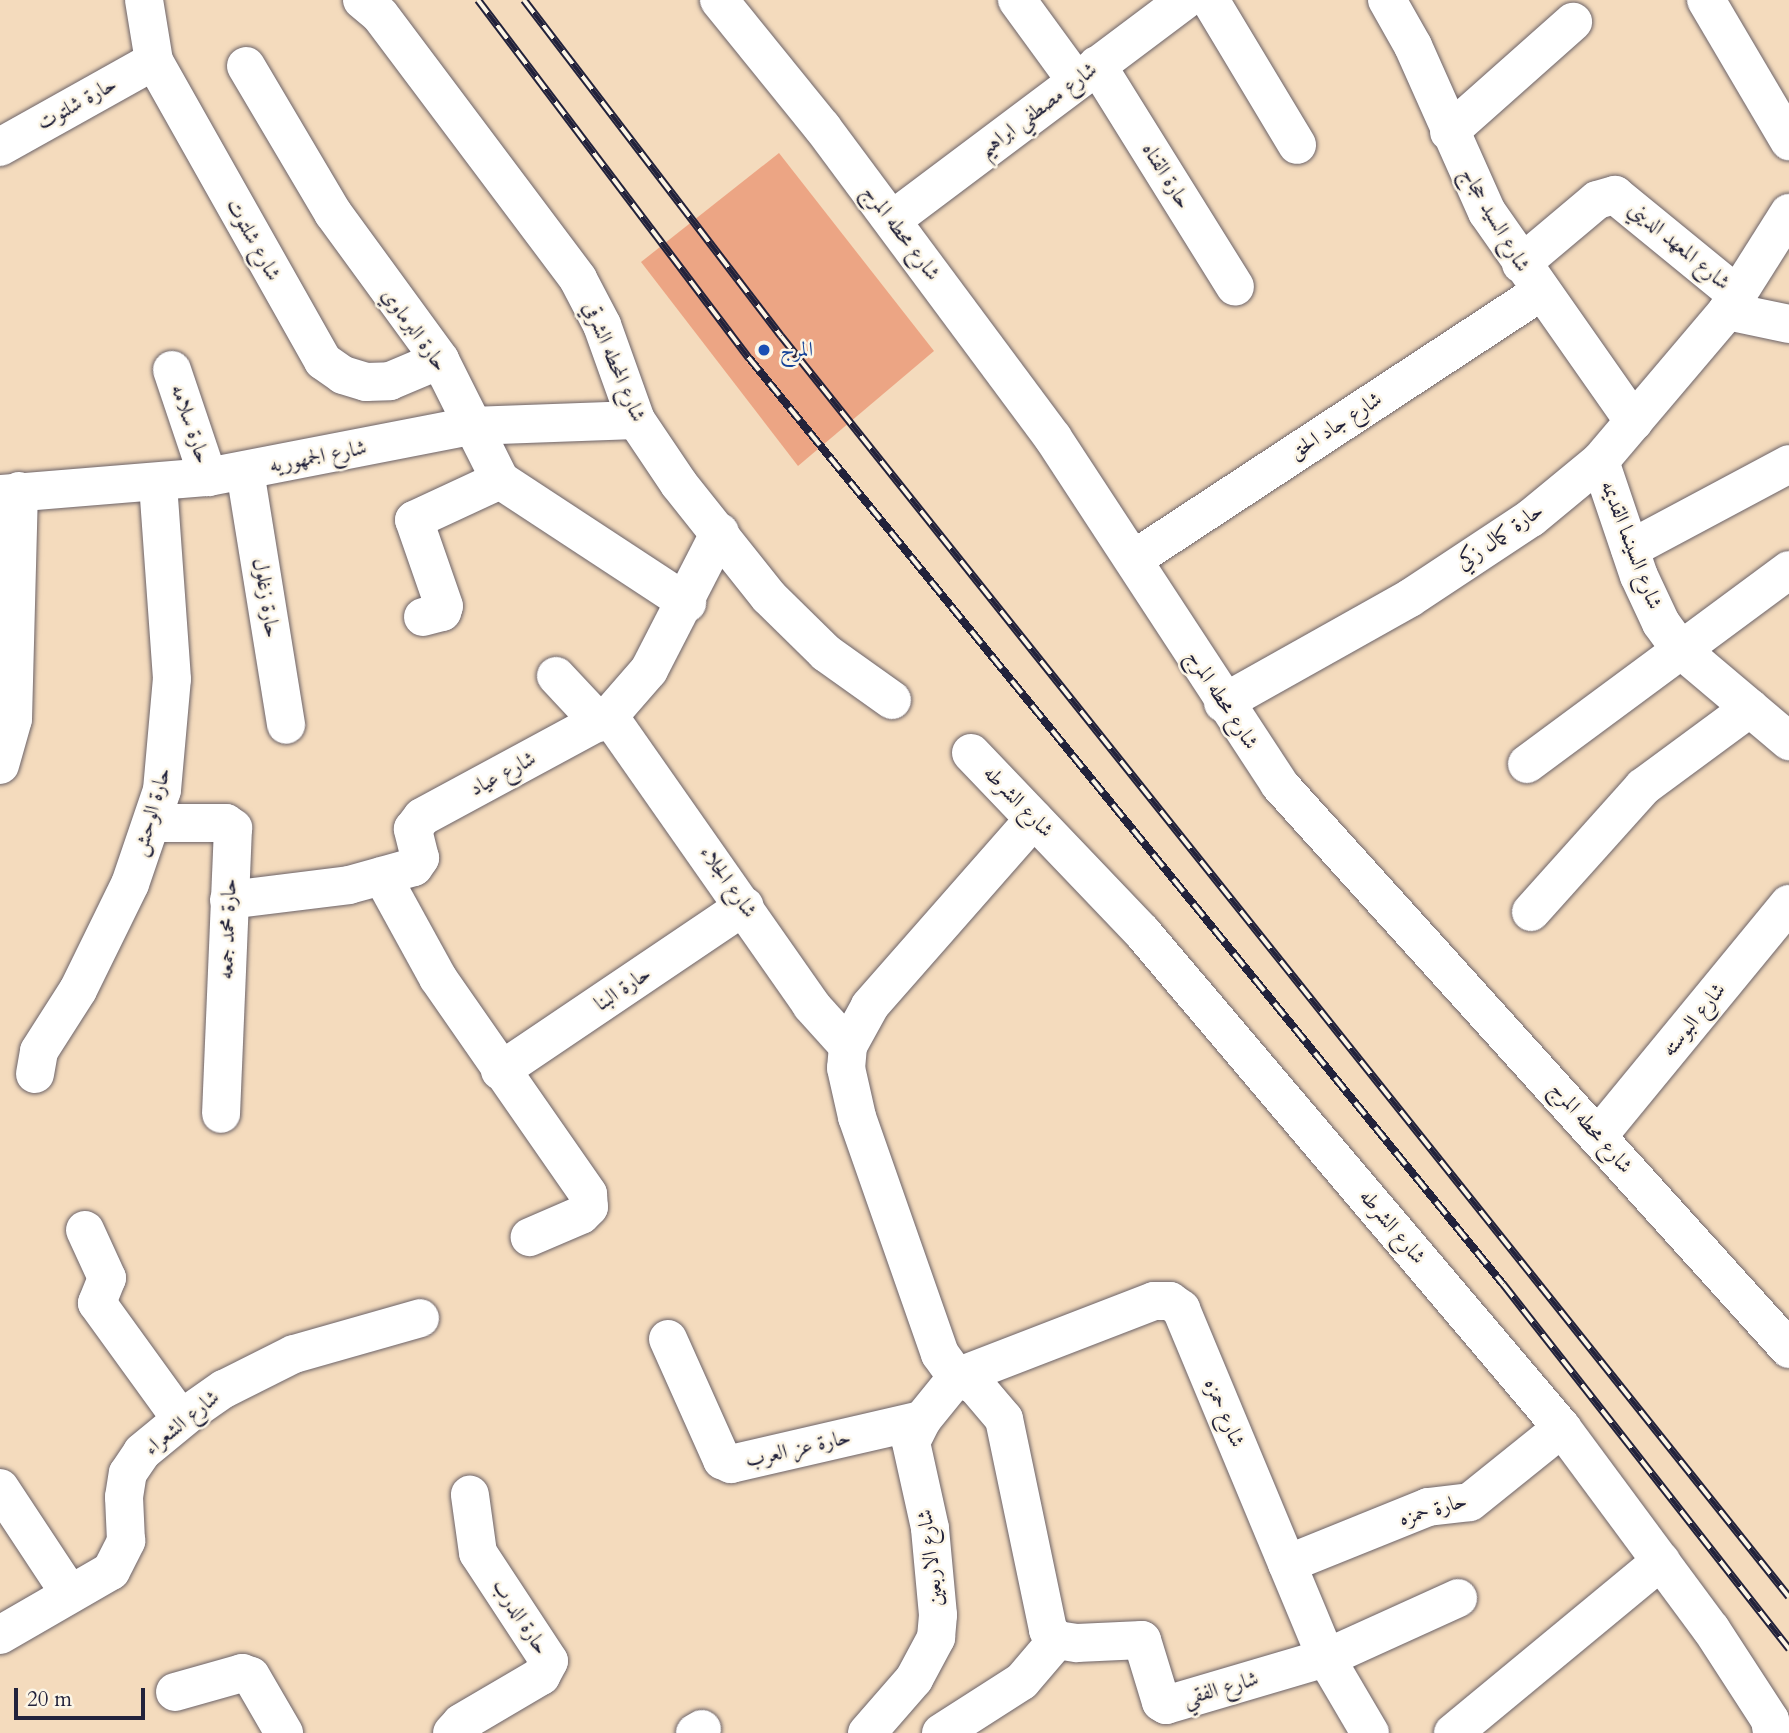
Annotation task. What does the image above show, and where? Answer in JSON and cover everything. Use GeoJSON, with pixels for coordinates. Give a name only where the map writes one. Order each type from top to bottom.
{"type":"FeatureCollection","features":[{"type":"Feature","properties":{"kind":"street","name":"شارع شلتوت"},"geometry":{"type":"LineString","coordinates":[[144,0],[154,61],[323,361],[343,375],[366,382],[390,381],[440,360]]}},
{"type":"Feature","properties":{"kind":"street","name":"شارع المحطه الشرقي"},"geometry":{"type":"LineString","coordinates":[[362,0],[380,15],[578,279],[602,325],[636,420],[678,484],[720,532],[769,597],[826,653],[892,700]]}},
{"type":"Feature","properties":{"kind":"street","name":"شارع محطه المرج"},"geometry":{"type":"LineString","coordinates":[[719,0],[892,220],[1053,439],[1134,559],[1223,703],[1279,784],[1599,1135],[1789,1349]]}},
{"type":"Feature","properties":{"kind":"street","name":"حارة القناه"},"geometry":{"type":"LineString","coordinates":[[1017,0],[1087,73],[1235,287]]}},
{"type":"Feature","properties":{"kind":"street","name":"شارع مصطفي ابراهيم"},"geometry":{"type":"LineString","coordinates":[[892,220],[1185,0]]}},
{"type":"Feature","properties":{"kind":"street"},"geometry":{"type":"LineString","coordinates":[[1210,0],[1297,145]]}},
{"type":"Feature","properties":{"kind":"street","name":"شارع السيد حجاج"},"geometry":{"type":"LineString","coordinates":[[1387,0],[1482,203],[1530,279],[1634,422]]}},
{"type":"Feature","properties":{"kind":"street"},"geometry":{"type":"LineString","coordinates":[[1706,0],[1789,141]]}},
{"type":"Feature","properties":{"kind":"street"},"geometry":{"type":"LineString","coordinates":[[1449,132],[1573,22]]}},
{"type":"Feature","properties":{"kind":"street","name":"حارة شلتوت"},"geometry":{"type":"LineString","coordinates":[[3,141],[154,61]]}},
{"type":"Feature","properties":{"kind":"street","name":"حارة البرماوي"},"geometry":{"type":"LineString","coordinates":[[246,66],[333,213],[440,360],[500,480],[687,603]]}},
{"type":"Feature","properties":{"kind":"street","name":"شارع المعهد الديني"},"geometry":{"type":"LineString","coordinates":[[1530,279],[1597,200],[1615,195],[1732,303]]}},
{"type":"Feature","properties":{"kind":"street","name":"حارة كمال زكي"},"geometry":{"type":"LineString","coordinates":[[1223,703],[1410,598],[1531,518],[1600,461],[1732,303],[1789,213]]}},
{"type":"Feature","properties":{"kind":"street","name":"شارع جاد الحق"},"geometry":{"type":"LineString","coordinates":[[1134,559],[1530,279]]}},
{"type":"Feature","properties":{"kind":"street"},"geometry":{"type":"LineString","coordinates":[[1732,303],[1789,324]]}},
{"type":"Feature","properties":{"kind":"street","name":"حارة سلامه"},"geometry":{"type":"LineString","coordinates":[[172,370],[208,477]]}},
{"type":"Feature","properties":{"kind":"street","name":"شارع الجمهوريه"},"geometry":{"type":"LineString","coordinates":[[9,492],[158,484],[208,477],[471,426],[636,420]]}},
{"type":"Feature","properties":{"kind":"street","name":"شارع السينما القديمه"},"geometry":{"type":"LineString","coordinates":[[1600,461],[1630,549],[1661,623],[1680,649],[1789,741]]}},
{"type":"Feature","properties":{"kind":"street"},"geometry":{"type":"LineString","coordinates":[[1630,549],[1789,464]]}},
{"type":"Feature","properties":{"kind":"street","name":"حارة زغلول"},"geometry":{"type":"LineString","coordinates":[[245,471],[286,725]]}},
{"type":"Feature","properties":{"kind":"street"},"geometry":{"type":"LineString","coordinates":[[423,617],[442,612],[443,606],[413,523],[416,516],[500,480]]}},
{"type":"Feature","properties":{"kind":"street","name":"حارة الوحش"},"geometry":{"type":"LineString","coordinates":[[35,1074],[39,1051],[78,990],[130,884],[152,823],[170,740],[172,679],[158,484]]}},
{"type":"Feature","properties":{"kind":"street"},"geometry":{"type":"LineString","coordinates":[[0,765],[13,719],[9,492]]}},
{"type":"Feature","properties":{"kind":"street","name":"شارع عياد"},"geometry":{"type":"LineString","coordinates":[[229,900],[349,886],[414,867],[420,858],[413,829],[422,817],[604,720],[649,670],[687,603],[720,532]]}},
{"type":"Feature","properties":{"kind":"street"},"geometry":{"type":"LineString","coordinates":[[1527,764],[1789,570]]}},
{"type":"Feature","properties":{"kind":"street","name":"شارع الجلاء"},"geometry":{"type":"LineString","coordinates":[[556,676],[604,720],[745,906],[811,1005],[848,1046]]}},
{"type":"Feature","properties":{"kind":"street"},"geometry":{"type":"LineString","coordinates":[[1531,912],[1643,787],[1750,708]]}},
{"type":"Feature","properties":{"kind":"street","name":"شارع الشرطه"},"geometry":{"type":"LineString","coordinates":[[971,753],[1192,990],[1562,1428],[1747,1680],[1770,1720],[1772,1733]]}},
{"type":"Feature","properties":{"kind":"street"},"geometry":{"type":"LineString","coordinates":[[941,1733],[1022,1681],[1057,1640],[1044,1617],[1004,1419],[976,1387],[957,1377],[940,1354],[857,1117],[846,1068],[848,1046],[870,1006],[1034,819]]}},
{"type":"Feature","properties":{"kind":"street","name":"حارة محمد جمعه"},"geometry":{"type":"LineString","coordinates":[[152,823],[230,824],[221,1114]]}},
{"type":"Feature","properties":{"kind":"street"},"geometry":{"type":"LineString","coordinates":[[382,876],[438,978],[500,1071],[588,1194],[589,1207],[581,1215],[530,1237]]}},
{"type":"Feature","properties":{"kind":"street","name":"شارع البوسته"},"geometry":{"type":"LineString","coordinates":[[1599,1135],[1789,904]]}},
{"type":"Feature","properties":{"kind":"street","name":"حارة البنا"},"geometry":{"type":"LineString","coordinates":[[500,1071],[745,906]]}},
{"type":"Feature","properties":{"kind":"street"},"geometry":{"type":"LineString","coordinates":[[85,1230],[107,1278],[97,1303],[181,1419]]}},
{"type":"Feature","properties":{"kind":"street","name":"شارع حمزه"},"geometry":{"type":"LineString","coordinates":[[957,1377],[1154,1301],[1170,1301],[1181,1309],[1326,1658],[1370,1733]]}},
{"type":"Feature","properties":{"kind":"street","name":"شارع الشعراء"},"geometry":{"type":"LineString","coordinates":[[0,1635],[111,1571],[122,1557],[128,1473],[142,1452],[181,1419],[224,1389],[294,1354],[420,1318]]}},
{"type":"Feature","properties":{"kind":"street","name":"حارة عز العرب"},"geometry":{"type":"LineString","coordinates":[[668,1339],[722,1460],[731,1464],[922,1420]]}},
{"type":"Feature","properties":{"kind":"street","name":"شارع الاربعين"},"geometry":{"type":"LineString","coordinates":[[867,1733],[914,1679],[936,1638],[938,1615],[930,1528],[911,1442],[922,1420],[957,1377]]}},
{"type":"Feature","properties":{"kind":"street","name":"حارة حمزه"},"geometry":{"type":"LineString","coordinates":[[1287,1564],[1429,1507],[1470,1502],[1562,1428]]}},
{"type":"Feature","properties":{"kind":"street"},"geometry":{"type":"LineString","coordinates":[[0,1488],[70,1594]]}},
{"type":"Feature","properties":{"kind":"street","name":"حارة الدرب"},"geometry":{"type":"LineString","coordinates":[[452,1733],[461,1723],[541,1676],[549,1661],[478,1553],[470,1495]]}},
{"type":"Feature","properties":{"kind":"street"},"geometry":{"type":"LineString","coordinates":[[1452,1733],[1661,1562]]}},
{"type":"Feature","properties":{"kind":"street","name":"شارع الفقي"},"geometry":{"type":"LineString","coordinates":[[1057,1640],[1142,1640],[1161,1702],[1166,1705],[1326,1658],[1458,1598]]}},
{"type":"Feature","properties":{"kind":"street"},"geometry":{"type":"LineString","coordinates":[[174,1692],[242,1673],[251,1676],[284,1733]]}},
{"type":"Feature","properties":{"kind":"building"},"geometry":{"type":"Polygon","coordinates":[[[779,153],[934,351],[798,466],[641,262],[779,153]]]}},
{"type":"Feature","properties":{"kind":"railway"},"geometry":{"type":"LineString","coordinates":[[478,0],[749,358],[1503,1284],[1789,1649]]}},
{"type":"Feature","properties":{"kind":"railway"},"geometry":{"type":"LineString","coordinates":[[524,0],[781,336],[1789,1597]]}},
{"type":"Feature","properties":{"kind":"place","name":"المرج"},"geometry":{"type":"Point","coordinates":[764,350]}}]}
